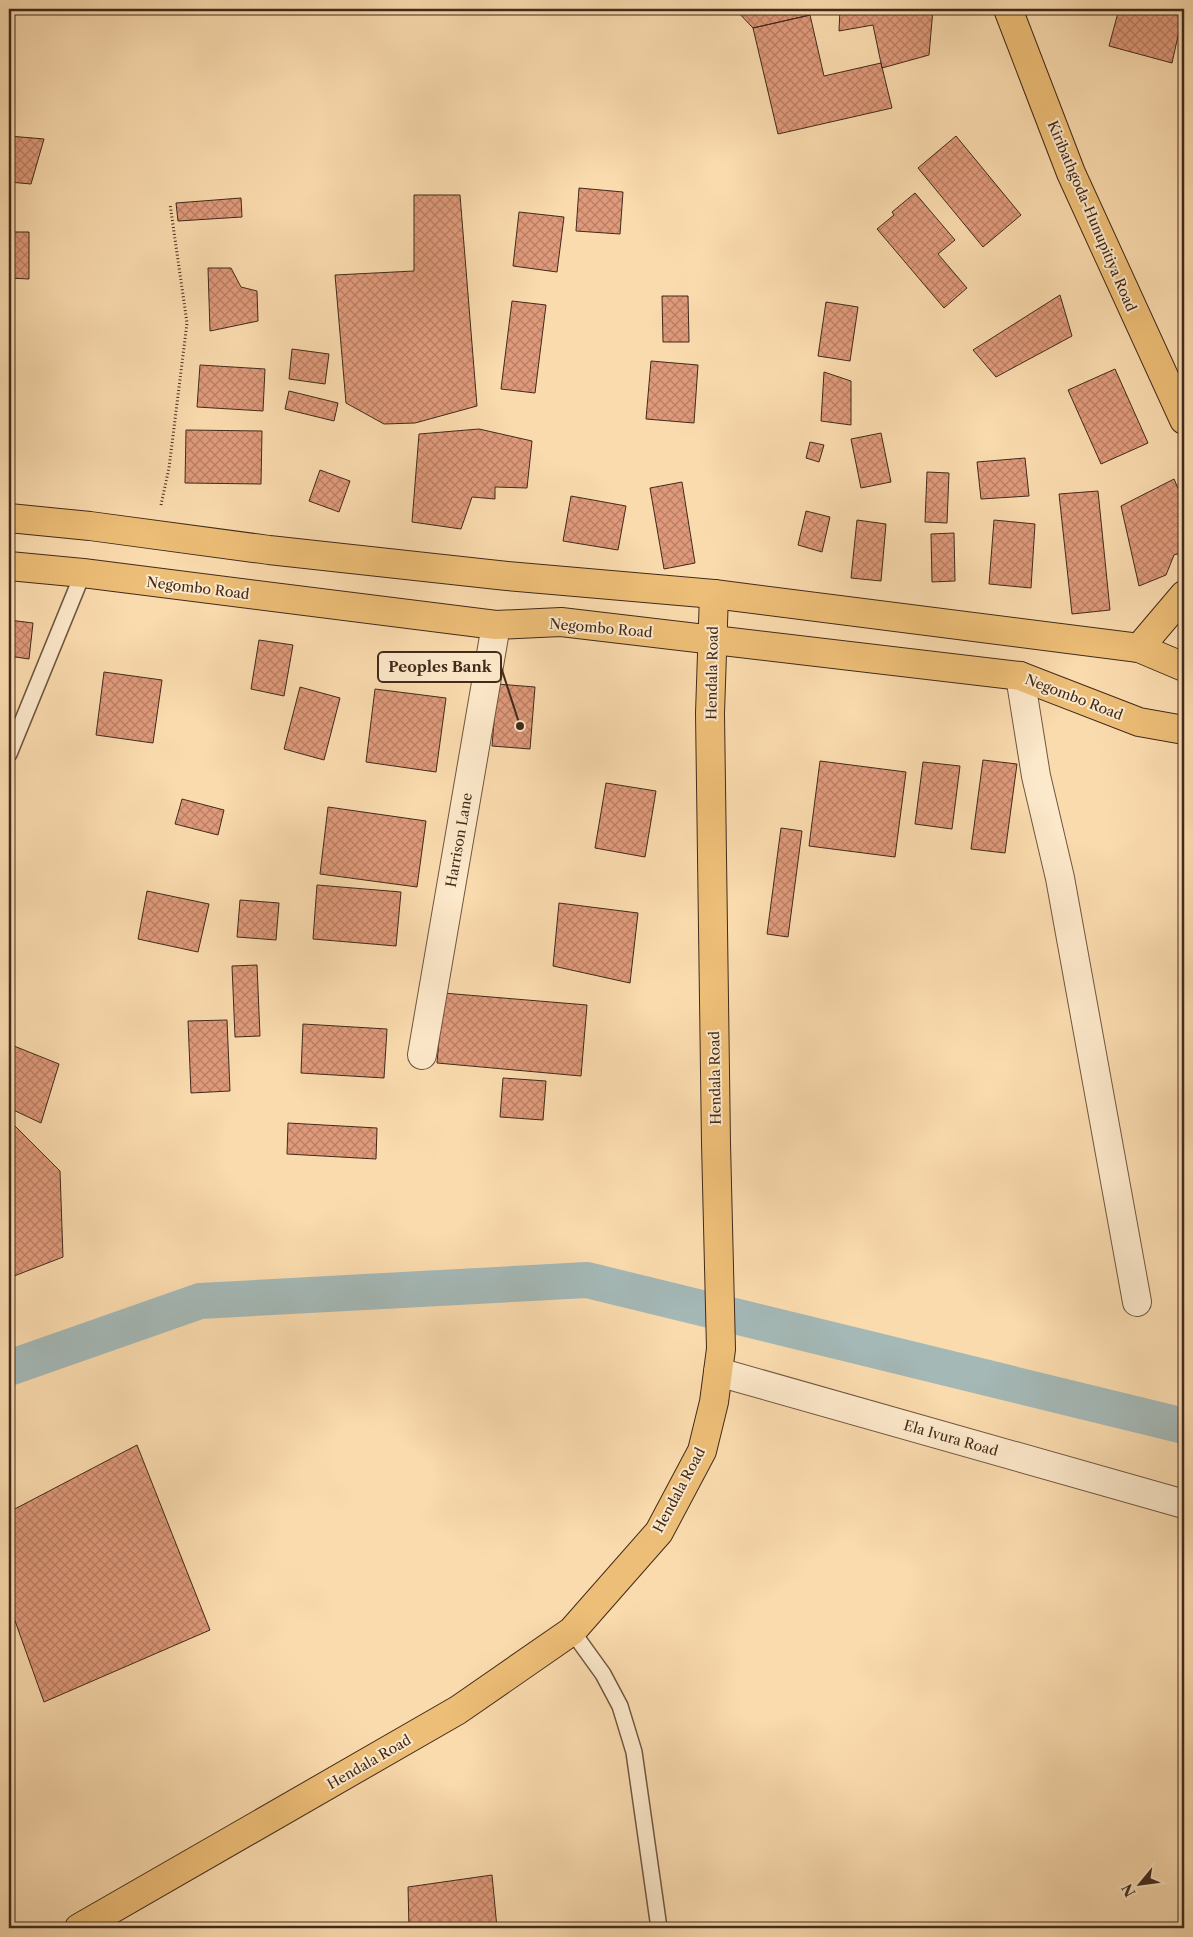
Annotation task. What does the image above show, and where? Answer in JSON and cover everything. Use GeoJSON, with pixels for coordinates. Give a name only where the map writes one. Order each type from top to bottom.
{"type":"FeatureCollection","features":[{"type":"Feature","properties":{"kind":"main road","name":"Kiribathgoda-Hunupitiya Road"},"geometry":{"type":"LineString","coordinates":[[1008,9],[1071,173],[1184,420]]}},
{"type":"Feature","properties":{"kind":"main road"},"geometry":{"type":"LineString","coordinates":[[9,518],[90,526],[269,550],[507,576],[714,594],[1139,648],[1184,667]]}},
{"type":"Feature","properties":{"kind":"main road","name":"Negombo Road"},"geometry":{"type":"LineString","coordinates":[[9,566],[83,573],[496,625],[562,622],[1020,676],[1139,722],[1184,730]]}},
{"type":"Feature","properties":{"kind":"main road","name":"Hendala Road"},"geometry":{"type":"LineString","coordinates":[[79,1928],[458,1710],[572,1631],[659,1532],[702,1451],[714,1402],[719,1360],[710,713],[714,594]]}},
{"type":"Feature","properties":{"kind":"main road"},"geometry":{"type":"LineString","coordinates":[[1139,648],[1184,595]]}},
{"type":"Feature","properties":{"kind":"street","name":"Harrison Lane"},"geometry":{"type":"LineString","coordinates":[[422,1055],[496,625]]}},
{"type":"Feature","properties":{"kind":"street"},"geometry":{"type":"LineString","coordinates":[[1020,676],[1036,776],[1060,878],[1137,1302]]}},
{"type":"Feature","properties":{"kind":"street","name":"Ela Ivura Road"},"geometry":{"type":"LineString","coordinates":[[719,1360],[1184,1504]]}},
{"type":"Feature","properties":{"kind":"lane"},"geometry":{"type":"LineString","coordinates":[[9,754],[83,573]]}},
{"type":"Feature","properties":{"kind":"lane"},"geometry":{"type":"LineString","coordinates":[[572,1631],[603,1674],[620,1706],[634,1752],[659,1928]]}},
{"type":"Feature","properties":{"kind":"path"},"geometry":{"type":"LineString","coordinates":[[155,535],[169,468],[188,323],[170,204]]}},
{"type":"Feature","properties":{"kind":"building"},"geometry":{"type":"Polygon","coordinates":[[[735,9],[806,9],[810,15],[753,28],[735,9]]]}},
{"type":"Feature","properties":{"kind":"building"},"geometry":{"type":"Polygon","coordinates":[[[840,9],[933,9],[929,55],[882,68],[873,25],[839,31],[840,9]]]}},
{"type":"Feature","properties":{"kind":"building"},"geometry":{"type":"Polygon","coordinates":[[[1119,9],[1184,9],[1172,63],[1109,46],[1119,9]]]}},
{"type":"Feature","properties":{"kind":"building"},"geometry":{"type":"Polygon","coordinates":[[[810,15],[824,76],[881,63],[892,108],[778,134],[753,28],[810,15]]]}},
{"type":"Feature","properties":{"kind":"building"},"geometry":{"type":"Polygon","coordinates":[[[9,136],[44,139],[31,184],[9,182],[9,136]]]}},
{"type":"Feature","properties":{"kind":"building"},"geometry":{"type":"Polygon","coordinates":[[[956,136],[1021,215],[983,247],[918,168],[956,136]]]}},
{"type":"Feature","properties":{"kind":"building"},"geometry":{"type":"Polygon","coordinates":[[[579,188],[623,192],[620,234],[576,231],[579,188]]]}},
{"type":"Feature","properties":{"kind":"building"},"geometry":{"type":"Polygon","coordinates":[[[915,193],[955,240],[938,254],[967,288],[944,308],[877,229],[894,215],[892,212],[915,193]]]}},
{"type":"Feature","properties":{"kind":"building"},"geometry":{"type":"Polygon","coordinates":[[[414,195],[460,195],[477,406],[415,423],[384,424],[346,403],[335,275],[414,271],[414,195]]]}},
{"type":"Feature","properties":{"kind":"building"},"geometry":{"type":"Polygon","coordinates":[[[241,198],[242,217],[178,221],[176,203],[241,198]]]}},
{"type":"Feature","properties":{"kind":"building"},"geometry":{"type":"Polygon","coordinates":[[[519,212],[564,217],[557,272],[513,266],[519,212]]]}},
{"type":"Feature","properties":{"kind":"building"},"geometry":{"type":"Polygon","coordinates":[[[9,232],[29,232],[29,279],[9,278],[9,232]]]}},
{"type":"Feature","properties":{"kind":"building"},"geometry":{"type":"Polygon","coordinates":[[[208,268],[231,268],[241,287],[257,291],[258,321],[210,331],[208,268]]]}},
{"type":"Feature","properties":{"kind":"building"},"geometry":{"type":"Polygon","coordinates":[[[1060,295],[1072,336],[996,377],[973,350],[1060,295]]]}},
{"type":"Feature","properties":{"kind":"building"},"geometry":{"type":"Polygon","coordinates":[[[662,296],[688,296],[689,342],[663,342],[662,296]]]}},
{"type":"Feature","properties":{"kind":"building"},"geometry":{"type":"Polygon","coordinates":[[[512,301],[546,305],[535,393],[501,389],[512,301]]]}},
{"type":"Feature","properties":{"kind":"building"},"geometry":{"type":"Polygon","coordinates":[[[826,302],[858,307],[850,361],[818,356],[826,302]]]}},
{"type":"Feature","properties":{"kind":"building"},"geometry":{"type":"Polygon","coordinates":[[[9,322],[12,323],[9,364],[9,322]]]}},
{"type":"Feature","properties":{"kind":"building"},"geometry":{"type":"Polygon","coordinates":[[[292,349],[329,354],[325,384],[289,379],[292,349]]]}},
{"type":"Feature","properties":{"kind":"building"},"geometry":{"type":"Polygon","coordinates":[[[651,361],[698,365],[694,423],[646,419],[651,361]]]}},
{"type":"Feature","properties":{"kind":"building"},"geometry":{"type":"Polygon","coordinates":[[[200,365],[265,369],[263,411],[197,407],[200,365]]]}},
{"type":"Feature","properties":{"kind":"building"},"geometry":{"type":"Polygon","coordinates":[[[1115,369],[1148,443],[1101,464],[1068,390],[1115,369]]]}},
{"type":"Feature","properties":{"kind":"building"},"geometry":{"type":"Polygon","coordinates":[[[824,372],[851,381],[851,425],[821,421],[824,372]]]}},
{"type":"Feature","properties":{"kind":"building"},"geometry":{"type":"Polygon","coordinates":[[[289,391],[338,403],[334,421],[285,409],[289,391]]]}},
{"type":"Feature","properties":{"kind":"building"},"geometry":{"type":"Polygon","coordinates":[[[479,429],[532,441],[527,488],[495,487],[495,499],[472,497],[461,529],[412,522],[419,434],[479,429]]]}},
{"type":"Feature","properties":{"kind":"building"},"geometry":{"type":"Polygon","coordinates":[[[186,430],[262,431],[261,484],[185,483],[186,430]]]}},
{"type":"Feature","properties":{"kind":"building"},"geometry":{"type":"Polygon","coordinates":[[[881,433],[891,482],[861,488],[851,439],[881,433]]]}},
{"type":"Feature","properties":{"kind":"building"},"geometry":{"type":"Polygon","coordinates":[[[810,442],[824,445],[819,462],[806,458],[810,442]]]}},
{"type":"Feature","properties":{"kind":"building"},"geometry":{"type":"Polygon","coordinates":[[[1025,458],[1029,496],[981,499],[977,462],[1025,458]]]}},
{"type":"Feature","properties":{"kind":"building"},"geometry":{"type":"Polygon","coordinates":[[[320,470],[350,481],[339,512],[309,501],[320,470]]]}},
{"type":"Feature","properties":{"kind":"building"},"geometry":{"type":"Polygon","coordinates":[[[927,472],[949,473],[947,523],[925,522],[927,472]]]}},
{"type":"Feature","properties":{"kind":"building"},"geometry":{"type":"Polygon","coordinates":[[[1174,479],[1184,502],[1184,552],[1174,555],[1166,575],[1139,586],[1121,506],[1174,479]]]}},
{"type":"Feature","properties":{"kind":"building"},"geometry":{"type":"Polygon","coordinates":[[[682,482],[695,563],[664,569],[650,488],[682,482]]]}},
{"type":"Feature","properties":{"kind":"building"},"geometry":{"type":"Polygon","coordinates":[[[1098,491],[1110,610],[1072,614],[1059,494],[1098,491]]]}},
{"type":"Feature","properties":{"kind":"building"},"geometry":{"type":"Polygon","coordinates":[[[571,496],[626,506],[618,550],[563,541],[571,496]]]}},
{"type":"Feature","properties":{"kind":"building"},"geometry":{"type":"Polygon","coordinates":[[[806,511],[830,517],[822,552],[798,545],[806,511]]]}},
{"type":"Feature","properties":{"kind":"building"},"geometry":{"type":"Polygon","coordinates":[[[857,520],[886,524],[881,581],[851,578],[857,520]]]}},
{"type":"Feature","properties":{"kind":"building"},"geometry":{"type":"Polygon","coordinates":[[[994,520],[1035,524],[1031,588],[989,584],[994,520]]]}},
{"type":"Feature","properties":{"kind":"building"},"geometry":{"type":"Polygon","coordinates":[[[954,533],[955,581],[932,582],[931,534],[954,533]]]}},
{"type":"Feature","properties":{"kind":"building"},"geometry":{"type":"Polygon","coordinates":[[[9,620],[33,623],[29,659],[9,656],[9,620]]]}},
{"type":"Feature","properties":{"kind":"building"},"geometry":{"type":"Polygon","coordinates":[[[259,640],[293,645],[284,696],[251,689],[259,640]]]}},
{"type":"Feature","properties":{"kind":"building"},"geometry":{"type":"Polygon","coordinates":[[[104,672],[162,680],[153,743],[96,735],[104,672]]]}},
{"type":"Feature","properties":{"kind":"building"},"geometry":{"type":"Polygon","coordinates":[[[497,684],[535,687],[530,749],[492,746],[497,684]]]}},
{"type":"Feature","properties":{"kind":"building"},"geometry":{"type":"Polygon","coordinates":[[[300,687],[340,698],[324,760],[284,749],[300,687]]]}},
{"type":"Feature","properties":{"kind":"building"},"geometry":{"type":"Polygon","coordinates":[[[375,689],[446,698],[436,772],[366,762],[375,689]]]}},
{"type":"Feature","properties":{"kind":"building"},"geometry":{"type":"Polygon","coordinates":[[[983,760],[1017,764],[1005,853],[971,849],[983,760]]]}},
{"type":"Feature","properties":{"kind":"building"},"geometry":{"type":"Polygon","coordinates":[[[820,761],[906,772],[895,857],[809,846],[820,761]]]}},
{"type":"Feature","properties":{"kind":"building"},"geometry":{"type":"Polygon","coordinates":[[[923,762],[960,766],[952,829],[915,824],[923,762]]]}},
{"type":"Feature","properties":{"kind":"building"},"geometry":{"type":"Polygon","coordinates":[[[606,783],[656,791],[645,857],[595,848],[606,783]]]}},
{"type":"Feature","properties":{"kind":"building"},"geometry":{"type":"Polygon","coordinates":[[[182,799],[224,810],[218,835],[175,824],[182,799]]]}},
{"type":"Feature","properties":{"kind":"building"},"geometry":{"type":"Polygon","coordinates":[[[328,807],[426,821],[417,887],[320,874],[328,807]]]}},
{"type":"Feature","properties":{"kind":"building"},"geometry":{"type":"Polygon","coordinates":[[[781,828],[802,831],[788,937],[767,934],[781,828]]]}},
{"type":"Feature","properties":{"kind":"building"},"geometry":{"type":"Polygon","coordinates":[[[317,885],[401,892],[396,946],[313,939],[317,885]]]}},
{"type":"Feature","properties":{"kind":"building"},"geometry":{"type":"Polygon","coordinates":[[[147,891],[209,904],[198,952],[138,939],[147,891]]]}},
{"type":"Feature","properties":{"kind":"building"},"geometry":{"type":"Polygon","coordinates":[[[240,900],[279,903],[276,940],[237,937],[240,900]]]}},
{"type":"Feature","properties":{"kind":"building"},"geometry":{"type":"Polygon","coordinates":[[[559,903],[638,913],[630,983],[553,966],[559,903]]]}},
{"type":"Feature","properties":{"kind":"building"},"geometry":{"type":"Polygon","coordinates":[[[257,965],[260,1036],[235,1037],[232,966],[257,965]]]}},
{"type":"Feature","properties":{"kind":"building"},"geometry":{"type":"Polygon","coordinates":[[[443,993],[587,1005],[581,1076],[437,1063],[443,993]]]}},
{"type":"Feature","properties":{"kind":"building"},"geometry":{"type":"Polygon","coordinates":[[[227,1020],[230,1091],[191,1093],[188,1021],[227,1020]]]}},
{"type":"Feature","properties":{"kind":"building"},"geometry":{"type":"Polygon","coordinates":[[[303,1024],[387,1029],[384,1078],[301,1073],[303,1024]]]}},
{"type":"Feature","properties":{"kind":"building"},"geometry":{"type":"Polygon","coordinates":[[[9,1044],[59,1064],[41,1123],[9,1108],[9,1044]]]}},
{"type":"Feature","properties":{"kind":"building"},"geometry":{"type":"Polygon","coordinates":[[[503,1078],[546,1081],[543,1120],[500,1117],[503,1078]]]}},
{"type":"Feature","properties":{"kind":"building"},"geometry":{"type":"Polygon","coordinates":[[[9,1120],[60,1171],[63,1257],[9,1278],[9,1120]]]}},
{"type":"Feature","properties":{"kind":"building"},"geometry":{"type":"Polygon","coordinates":[[[288,1123],[377,1128],[376,1159],[287,1154],[288,1123]]]}},
{"type":"Feature","properties":{"kind":"building"},"geometry":{"type":"Polygon","coordinates":[[[137,1445],[210,1630],[44,1702],[9,1604],[9,1512],[137,1445]]]}},
{"type":"Feature","properties":{"kind":"building"},"geometry":{"type":"Polygon","coordinates":[[[492,1875],[497,1928],[409,1928],[408,1887],[492,1875]]]}},
{"type":"Feature","properties":{"kind":"waterway"},"geometry":{"type":"LineString","coordinates":[[9,1368],[200,1301],[587,1280],[1184,1426]]}},
{"type":"Feature","properties":{"kind":"place","name":"Peoples Bank"},"geometry":{"type":"Point","coordinates":[520,726]}}]}
